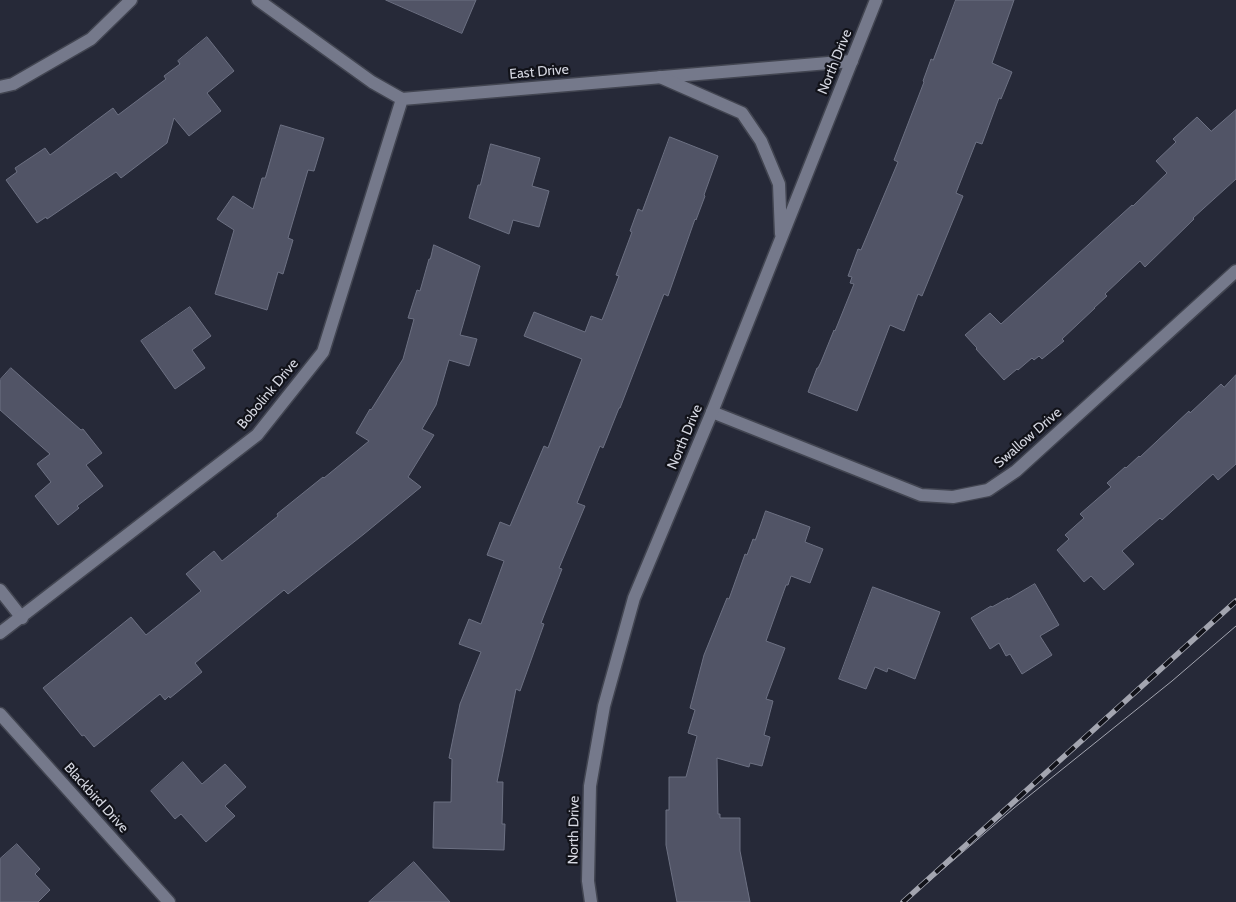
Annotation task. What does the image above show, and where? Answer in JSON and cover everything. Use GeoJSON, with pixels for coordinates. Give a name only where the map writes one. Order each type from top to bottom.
{"type":"FeatureCollection","features":[{"type":"Feature","properties":{"kind":"street"},"geometry":{"type":"LineString","coordinates":[[0,87],[13,84],[91,39],[131,0]]}},
{"type":"Feature","properties":{"kind":"street"},"geometry":{"type":"LineString","coordinates":[[258,0],[372,82],[402,99]]}},
{"type":"Feature","properties":{"kind":"street","name":"North Drive"},"geometry":{"type":"LineString","coordinates":[[591,902],[588,881],[590,786],[604,706],[634,598],[712,412],[876,0]]}},
{"type":"Feature","properties":{"kind":"street","name":"East Drive"},"geometry":{"type":"LineString","coordinates":[[402,99],[852,61]]}},
{"type":"Feature","properties":{"kind":"street"},"geometry":{"type":"LineString","coordinates":[[660,77],[742,114],[761,142],[779,184],[781,238]]}},
{"type":"Feature","properties":{"kind":"street","name":"Bobolink Drive"},"geometry":{"type":"LineString","coordinates":[[0,633],[22,618],[257,435],[322,352],[402,99]]}},
{"type":"Feature","properties":{"kind":"street","name":"Swallow Drive"},"geometry":{"type":"LineString","coordinates":[[712,412],[921,495],[953,498],[988,490],[1016,471],[1236,271]]}},
{"type":"Feature","properties":{"kind":"street"},"geometry":{"type":"LineString","coordinates":[[0,590],[22,618]]}},
{"type":"Feature","properties":{"kind":"street","name":"Blackbird Drive"},"geometry":{"type":"LineString","coordinates":[[0,714],[169,902]]}},
{"type":"Feature","properties":{"kind":"building"},"geometry":{"type":"Polygon","coordinates":[[[386,0],[476,0],[462,33],[386,0]]]}},
{"type":"Feature","properties":{"kind":"building"},"geometry":{"type":"Polygon","coordinates":[[[956,0],[1014,0],[992,63],[1012,72],[1001,99],[999,98],[982,144],[976,142],[956,193],[963,196],[922,296],[918,294],[904,331],[890,325],[857,411],[808,392],[854,284],[850,283],[852,277],[848,276],[858,249],[861,250],[898,162],[894,160],[931,59],[933,60],[956,0]]]}},
{"type":"Feature","properties":{"kind":"building"},"geometry":{"type":"Polygon","coordinates":[[[207,37],[234,71],[207,93],[221,111],[189,136],[174,118],[167,143],[121,178],[116,172],[47,219],[46,217],[37,223],[6,180],[17,172],[15,168],[45,148],[50,155],[113,108],[118,115],[166,79],[164,76],[180,64],[178,61],[207,37]]]}},
{"type":"Feature","properties":{"kind":"building"},"geometry":{"type":"Polygon","coordinates":[[[1236,110],[1236,179],[1193,218],[1145,267],[1140,261],[1062,339],[1064,341],[1042,359],[1039,356],[1034,360],[1032,358],[1004,380],[965,335],[990,313],[1001,324],[1133,206],[1167,173],[1156,161],[1176,142],[1173,139],[1197,117],[1211,131],[1236,110]]]}},
{"type":"Feature","properties":{"kind":"building"},"geometry":{"type":"Polygon","coordinates":[[[281,125],[324,138],[314,171],[308,170],[288,238],[293,240],[283,274],[278,272],[267,310],[215,294],[234,230],[217,219],[233,196],[253,209],[262,178],[265,178],[281,125]]]}},
{"type":"Feature","properties":{"kind":"building"},"geometry":{"type":"Polygon","coordinates":[[[670,137],[718,156],[668,296],[664,294],[620,408],[603,448],[600,446],[577,503],[585,506],[559,568],[562,569],[541,623],[544,624],[520,691],[516,689],[497,782],[503,782],[502,824],[505,824],[504,850],[433,848],[434,802],[451,802],[452,759],[449,758],[460,704],[481,652],[459,644],[469,619],[481,624],[504,561],[487,555],[500,522],[510,526],[544,446],[548,448],[582,359],[524,336],[534,312],[585,332],[591,316],[602,320],[619,276],[616,275],[632,232],[630,231],[638,209],[642,211],[670,137]]]}},
{"type":"Feature","properties":{"kind":"building"},"geometry":{"type":"Polygon","coordinates":[[[491,144],[540,158],[532,186],[549,191],[539,227],[513,220],[509,234],[469,218],[491,144]]]}},
{"type":"Feature","properties":{"kind":"building"},"geometry":{"type":"Polygon","coordinates":[[[434,245],[480,266],[460,335],[477,339],[469,366],[449,360],[436,405],[422,429],[434,435],[408,477],[421,487],[288,594],[284,590],[195,663],[202,672],[170,698],[169,696],[165,700],[160,694],[94,747],[84,735],[82,736],[43,688],[131,617],[146,635],[201,591],[186,574],[214,551],[222,561],[278,516],[277,514],[369,441],[356,433],[403,359],[414,319],[408,318],[417,290],[420,291],[434,245]]]}},
{"type":"Feature","properties":{"kind":"building"},"geometry":{"type":"Polygon","coordinates":[[[190,307],[211,336],[192,350],[205,368],[175,389],[141,341],[190,307]]]}},
{"type":"Feature","properties":{"kind":"building"},"geometry":{"type":"Polygon","coordinates":[[[11,368],[81,430],[83,429],[102,453],[86,465],[103,486],[77,506],[79,508],[58,525],[35,496],[51,482],[37,464],[50,454],[0,410],[0,380],[11,368]]]}},
{"type":"Feature","properties":{"kind":"building"},"geometry":{"type":"Polygon","coordinates":[[[1236,375],[1236,464],[1218,480],[1213,474],[1162,520],[1160,518],[1122,551],[1134,564],[1104,590],[1091,576],[1084,582],[1057,550],[1069,539],[1065,535],[1084,518],[1080,514],[1111,487],[1107,483],[1140,457],[1221,384],[1224,387],[1236,375]]]}},
{"type":"Feature","properties":{"kind":"building"},"geometry":{"type":"Polygon","coordinates":[[[766,511],[810,527],[805,542],[823,549],[810,583],[791,576],[766,641],[785,648],[766,699],[773,701],[764,735],[770,737],[762,766],[750,763],[749,767],[717,758],[718,814],[720,814],[720,818],[740,818],[740,851],[750,902],[677,902],[666,845],[666,810],[669,810],[669,777],[686,777],[697,736],[688,733],[695,710],[690,708],[704,655],[727,598],[729,599],[745,554],[747,555],[753,539],[755,540],[766,511]]]}},
{"type":"Feature","properties":{"kind":"building"},"geometry":{"type":"Polygon","coordinates":[[[1035,584],[1059,625],[1040,636],[1052,655],[1022,674],[1010,654],[1006,656],[999,643],[990,649],[971,618],[1035,584]]]}},
{"type":"Feature","properties":{"kind":"building"},"geometry":{"type":"Polygon","coordinates":[[[873,587],[940,612],[915,679],[888,668],[887,672],[875,667],[866,689],[839,679],[873,587]]]}},
{"type":"Feature","properties":{"kind":"building"},"geometry":{"type":"Polygon","coordinates":[[[183,762],[202,784],[225,764],[246,787],[225,806],[235,816],[206,842],[181,814],[175,819],[151,791],[183,762]]]}},
{"type":"Feature","properties":{"kind":"building"},"geometry":{"type":"Polygon","coordinates":[[[17,844],[40,869],[35,874],[50,890],[38,902],[0,902],[0,859],[17,844]]]}},
{"type":"Feature","properties":{"kind":"building"},"geometry":{"type":"Polygon","coordinates":[[[414,862],[450,902],[369,902],[414,862]]]}},
{"type":"Feature","properties":{"kind":"tram line"},"geometry":{"type":"LineString","coordinates":[[905,902],[1014,808],[1172,681],[1236,626]]}},
{"type":"Feature","properties":{"kind":"railway"},"geometry":{"type":"LineString","coordinates":[[903,902],[1236,601]]}}]}
